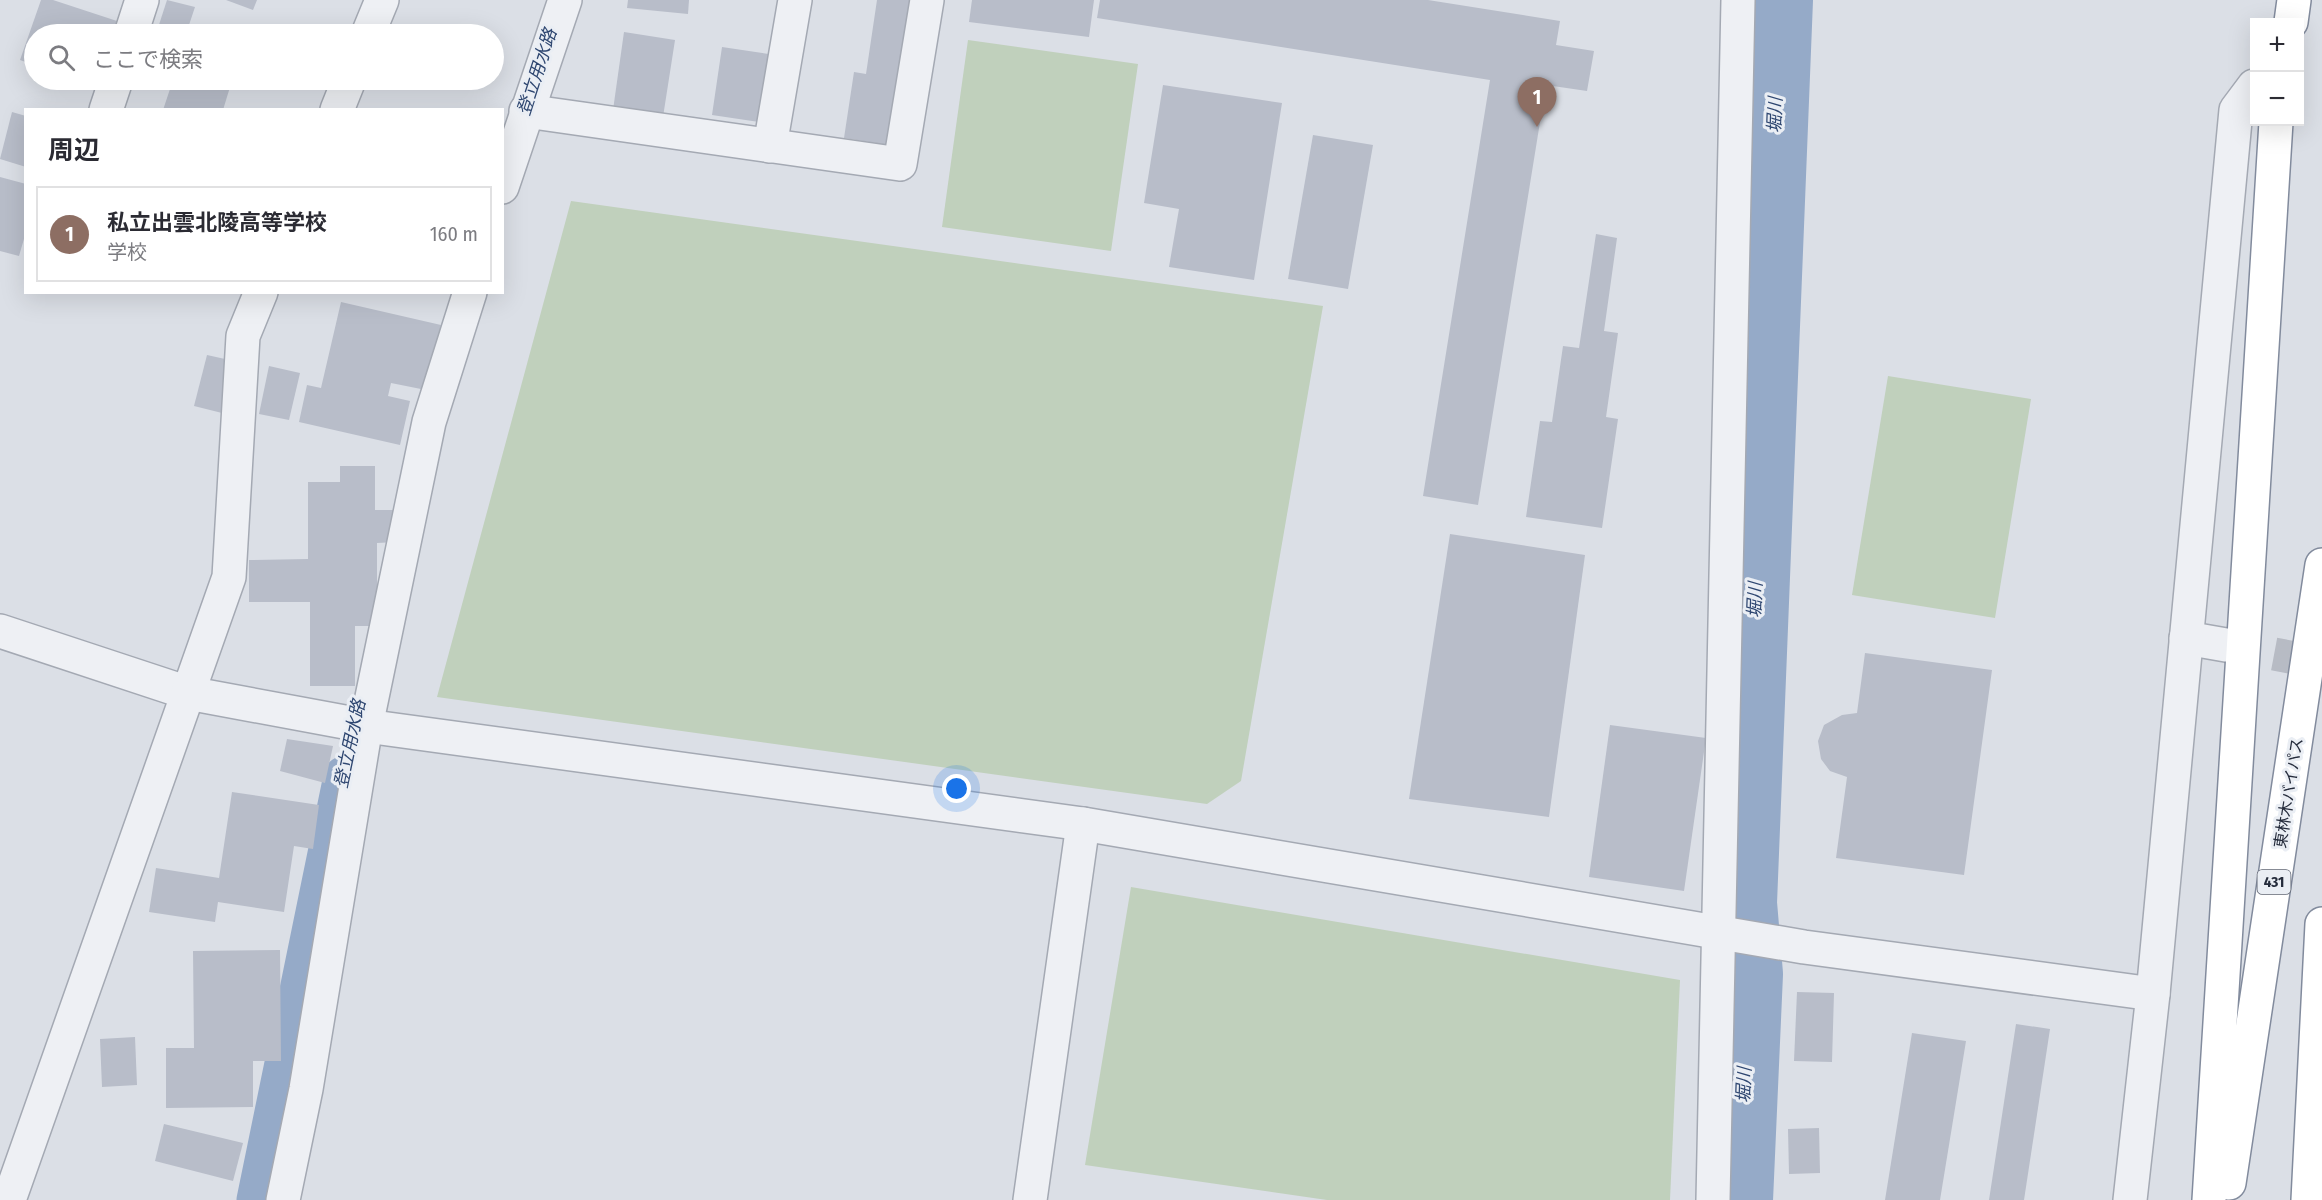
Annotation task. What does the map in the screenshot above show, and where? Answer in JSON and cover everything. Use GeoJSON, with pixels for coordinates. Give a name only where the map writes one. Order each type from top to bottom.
{"type":"FeatureCollection","features":[{"type":"Feature","properties":{"kind":"highway"},"geometry":{"type":"LineString","coordinates":[[2209,1200],[2276,126]]}},
{"type":"Feature","properties":{"kind":"highway","name":"東林木バイパス"},"geometry":{"type":"LineString","coordinates":[[2226,1200],[2322,564]]}},
{"type":"Feature","properties":{"kind":"highway"},"geometry":{"type":"LineString","coordinates":[[2309,1200],[2322,924]]}},
{"type":"Feature","properties":{"kind":"highway"},"geometry":{"type":"LineString","coordinates":[[2309,1200],[2322,1105]]}},
{"type":"Feature","properties":{"kind":"street"},"geometry":{"type":"LineString","coordinates":[[134,24],[142,0]]}},
{"type":"Feature","properties":{"kind":"street"},"geometry":{"type":"LineString","coordinates":[[372,24],[382,0]]}},
{"type":"Feature","properties":{"kind":"street"},"geometry":{"type":"LineString","coordinates":[[504,181],[565,0]]}},
{"type":"Feature","properties":{"kind":"street"},"geometry":{"type":"LineString","coordinates":[[770,146],[795,0]]}},
{"type":"Feature","properties":{"kind":"street"},"geometry":{"type":"LineString","coordinates":[[526,111],[900,164],[927,0]]}},
{"type":"Feature","properties":{"kind":"street"},"geometry":{"type":"LineString","coordinates":[[1713,1200],[1738,0]]}},
{"type":"Feature","properties":{"kind":"street"},"geometry":{"type":"LineString","coordinates":[[107,108],[113,90]]}},
{"type":"Feature","properties":{"kind":"street"},"geometry":{"type":"LineString","coordinates":[[338,108],[345,90]]}},
{"type":"Feature","properties":{"kind":"street"},"geometry":{"type":"LineString","coordinates":[[2130,1200],[2153,994],[2236,110],[2250,92]]}},
{"type":"Feature","properties":{"kind":"street"},"geometry":{"type":"LineString","coordinates":[[9,1200],[229,577],[243,336],[260,294]]}},
{"type":"Feature","properties":{"kind":"street"},"geometry":{"type":"LineString","coordinates":[[283,1200],[306,1089],[366,726],[429,423],[469,294]]}},
{"type":"Feature","properties":{"kind":"street"},"geometry":{"type":"LineString","coordinates":[[0,631],[189,693],[366,726],[1083,824],[1804,947],[2153,994]]}},
{"type":"Feature","properties":{"kind":"street"},"geometry":{"type":"LineString","coordinates":[[2186,638],[2226,645]]}},
{"type":"Feature","properties":{"kind":"street"},"geometry":{"type":"LineString","coordinates":[[1030,1200],[1083,824]]}},
{"type":"Feature","properties":{"kind":"green space"},"geometry":{"type":"Polygon","coordinates":[[[968,40],[1138,64],[1111,251],[942,227],[968,40]]]}},
{"type":"Feature","properties":{"kind":"green space"},"geometry":{"type":"Polygon","coordinates":[[[571,201],[1323,306],[1241,781],[1207,804],[437,697],[571,201]]]}},
{"type":"Feature","properties":{"kind":"green space"},"geometry":{"type":"Polygon","coordinates":[[[1888,376],[2031,399],[1995,618],[1852,595],[1888,376]]]}},
{"type":"Feature","properties":{"kind":"green space"},"geometry":{"type":"Polygon","coordinates":[[[1131,887],[1680,980],[1670,1200],[1327,1200],[1085,1165],[1131,887]]]}},
{"type":"Feature","properties":{"kind":"building"},"geometry":{"type":"Polygon","coordinates":[[[41,0],[53,0],[117,21],[116,24],[33,24],[41,0]]]}},
{"type":"Feature","properties":{"kind":"building"},"geometry":{"type":"Polygon","coordinates":[[[167,0],[195,7],[189,24],[159,24],[167,0]]]}},
{"type":"Feature","properties":{"kind":"building"},"geometry":{"type":"Polygon","coordinates":[[[226,0],[257,0],[253,10],[226,0]]]}},
{"type":"Feature","properties":{"kind":"building"},"geometry":{"type":"Polygon","coordinates":[[[628,0],[689,0],[688,14],[627,8],[628,0]]]}},
{"type":"Feature","properties":{"kind":"building"},"geometry":{"type":"Polygon","coordinates":[[[877,0],[918,0],[889,145],[844,138],[854,72],[866,74],[877,0]]]}},
{"type":"Feature","properties":{"kind":"building"},"geometry":{"type":"Polygon","coordinates":[[[972,0],[1094,0],[1089,37],[969,22],[972,0]]]}},
{"type":"Feature","properties":{"kind":"building"},"geometry":{"type":"Polygon","coordinates":[[[1100,0],[1428,0],[1560,21],[1556,45],[1594,51],[1587,91],[1546,85],[1478,505],[1423,496],[1490,80],[1097,18],[1100,0]]]}},
{"type":"Feature","properties":{"kind":"building"},"geometry":{"type":"Polygon","coordinates":[[[624,32],[675,40],[663,117],[613,110],[624,32]]]}},
{"type":"Feature","properties":{"kind":"building"},"geometry":{"type":"Polygon","coordinates":[[[722,47],[775,55],[766,123],[712,115],[722,47]]]}},
{"type":"Feature","properties":{"kind":"building"},"geometry":{"type":"Polygon","coordinates":[[[24,49],[24,61],[20,60],[24,49]]]}},
{"type":"Feature","properties":{"kind":"building"},"geometry":{"type":"Polygon","coordinates":[[[1163,85],[1282,103],[1254,280],[1169,267],[1179,209],[1144,203],[1163,85]]]}},
{"type":"Feature","properties":{"kind":"building"},"geometry":{"type":"Polygon","coordinates":[[[170,90],[229,90],[224,108],[164,108],[170,90]]]}},
{"type":"Feature","properties":{"kind":"building"},"geometry":{"type":"Polygon","coordinates":[[[12,112],[24,115],[24,166],[0,159],[12,112]]]}},
{"type":"Feature","properties":{"kind":"building"},"geometry":{"type":"Polygon","coordinates":[[[1313,135],[1373,145],[1348,289],[1288,279],[1313,135]]]}},
{"type":"Feature","properties":{"kind":"building"},"geometry":{"type":"Polygon","coordinates":[[[0,177],[24,183],[24,239],[19,256],[0,251],[0,177]]]}},
{"type":"Feature","properties":{"kind":"building"},"geometry":{"type":"Polygon","coordinates":[[[1596,234],[1617,238],[1604,331],[1618,333],[1606,417],[1618,419],[1602,528],[1526,517],[1540,421],[1552,422],[1563,346],[1579,348],[1596,234]]]}},
{"type":"Feature","properties":{"kind":"building"},"geometry":{"type":"Polygon","coordinates":[[[341,302],[441,325],[426,390],[391,383],[388,396],[410,401],[400,445],[299,422],[307,385],[321,388],[341,302]]]}},
{"type":"Feature","properties":{"kind":"building"},"geometry":{"type":"Polygon","coordinates":[[[207,355],[234,361],[222,413],[194,406],[207,355]]]}},
{"type":"Feature","properties":{"kind":"building"},"geometry":{"type":"Polygon","coordinates":[[[269,366],[300,373],[289,420],[259,414],[269,366]]]}},
{"type":"Feature","properties":{"kind":"building"},"geometry":{"type":"Polygon","coordinates":[[[340,466],[375,466],[375,510],[396,510],[396,542],[377,543],[377,626],[355,626],[355,686],[310,686],[310,602],[249,602],[249,560],[308,559],[308,482],[340,482],[340,466]]]}},
{"type":"Feature","properties":{"kind":"building"},"geometry":{"type":"Polygon","coordinates":[[[1450,534],[1585,555],[1549,817],[1409,799],[1450,534]]]}},
{"type":"Feature","properties":{"kind":"building"},"geometry":{"type":"Polygon","coordinates":[[[1865,653],[1992,670],[1964,875],[1836,858],[1847,777],[1830,771],[1821,759],[1818,741],[1824,725],[1842,715],[1857,713],[1865,653]]]}},
{"type":"Feature","properties":{"kind":"building"},"geometry":{"type":"Polygon","coordinates":[[[1610,725],[1706,738],[1684,891],[1589,877],[1610,725]]]}},
{"type":"Feature","properties":{"kind":"building"},"geometry":{"type":"Polygon","coordinates":[[[287,739],[333,746],[325,783],[280,771],[287,739]]]}},
{"type":"Feature","properties":{"kind":"building"},"geometry":{"type":"Polygon","coordinates":[[[232,792],[319,805],[313,849],[294,846],[284,912],[218,902],[215,922],[149,912],[156,868],[219,878],[232,792]]]}},
{"type":"Feature","properties":{"kind":"building"},"geometry":{"type":"Polygon","coordinates":[[[280,950],[281,1061],[253,1061],[253,1107],[166,1108],[166,1048],[194,1048],[193,951],[280,950]]]}},
{"type":"Feature","properties":{"kind":"building"},"geometry":{"type":"Polygon","coordinates":[[[1797,992],[1834,993],[1832,1062],[1794,1061],[1797,992]]]}},
{"type":"Feature","properties":{"kind":"building"},"geometry":{"type":"Polygon","coordinates":[[[2016,1024],[2050,1029],[2024,1200],[1989,1200],[2016,1024]]]}},
{"type":"Feature","properties":{"kind":"building"},"geometry":{"type":"Polygon","coordinates":[[[1912,1033],[1966,1041],[1940,1200],[1885,1200],[1912,1033]]]}},
{"type":"Feature","properties":{"kind":"building"},"geometry":{"type":"Polygon","coordinates":[[[135,1037],[137,1085],[102,1087],[100,1039],[135,1037]]]}},
{"type":"Feature","properties":{"kind":"building"},"geometry":{"type":"Polygon","coordinates":[[[164,1124],[243,1143],[233,1181],[155,1161],[164,1124]]]}},
{"type":"Feature","properties":{"kind":"building"},"geometry":{"type":"Polygon","coordinates":[[[1819,1128],[1820,1173],[1789,1174],[1788,1129],[1819,1128]]]}},
{"type":"Feature","properties":{"kind":"waterway","name":"堀川"},"geometry":{"type":"LineString","coordinates":[[1739,1200],[1749,974],[1743,903],[1779,0]]}},
{"type":"Feature","properties":{"kind":"waterway","name":"登立用水路"},"geometry":{"type":"LineString","coordinates":[[256,1200],[343,776]]}},
{"type":"Feature","properties":{"kind":"tunnel"},"geometry":{"type":"LineString","coordinates":[[2226,645],[2322,663]]}},
{"type":"Feature","properties":{"kind":"place","name":"私立出雲北陵高等学校"},"geometry":{"type":"Point","coordinates":[1537,127]}}]}
